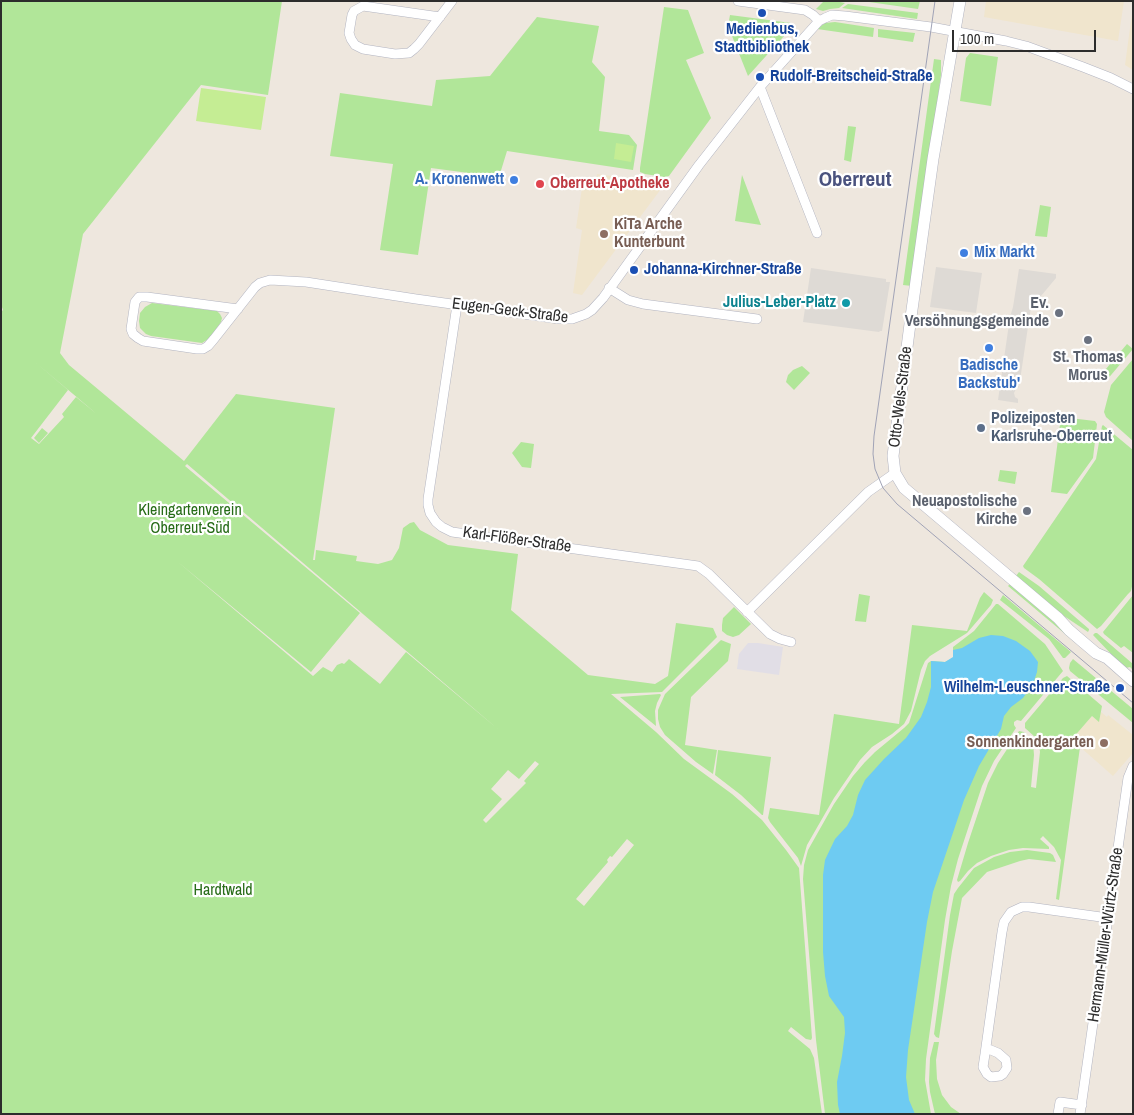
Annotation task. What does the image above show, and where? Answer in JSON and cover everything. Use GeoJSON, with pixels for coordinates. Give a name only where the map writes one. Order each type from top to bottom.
{"type":"FeatureCollection","features":[{"type":"Feature","properties":{"kind":"street"},"geometry":{"type":"LineString","coordinates":[[440,17],[363,6],[354,10],[349,33],[355,45],[363,49],[395,54],[409,53],[419,44],[440,17],[452,1]]}},
{"type":"Feature","properties":{"kind":"street"},"geometry":{"type":"LineString","coordinates":[[738,1],[805,10],[819,21]]}},
{"type":"Feature","properties":{"kind":"street","name":"Otto-Wels-Straße"},"geometry":{"type":"LineString","coordinates":[[895,473],[893,456],[910,324],[933,159],[960,1]]}},
{"type":"Feature","properties":{"kind":"street","name":"Eugen-Geck-Straße"},"geometry":{"type":"LineString","coordinates":[[238,309],[147,296],[139,298],[134,302],[131,329],[133,334],[144,341],[203,349],[208,346],[238,309],[255,287],[265,281],[275,280],[306,282],[566,320],[579,317],[592,310],[699,165],[760,88],[819,21],[832,15],[845,16],[955,32]]}},
{"type":"Feature","properties":{"kind":"street"},"geometry":{"type":"LineString","coordinates":[[955,32],[1026,46],[1111,78],[1133,90]]}},
{"type":"Feature","properties":{"kind":"street"},"geometry":{"type":"LineString","coordinates":[[760,88],[817,232]]}},
{"type":"Feature","properties":{"kind":"street"},"geometry":{"type":"LineString","coordinates":[[609,288],[628,300],[644,304],[757,319]]}},
{"type":"Feature","properties":{"kind":"street","name":"Karl-Flößer-Straße"},"geometry":{"type":"LineString","coordinates":[[457,305],[428,498],[430,513],[436,522],[452,532],[694,565],[709,574],[770,634],[780,640],[791,642]]}},
{"type":"Feature","properties":{"kind":"street"},"geometry":{"type":"LineString","coordinates":[[747,612],[868,492],[895,473],[904,488],[1058,618],[1068,630],[1096,653],[1107,658],[1133,681]]}},
{"type":"Feature","properties":{"kind":"street","name":"Hermann-Müller-Würtz-Straße"},"geometry":{"type":"LineString","coordinates":[[1058,1114],[1060,1102],[1081,1109],[1128,778],[1133,766]]}},
{"type":"Feature","properties":{"kind":"street"},"geometry":{"type":"LineString","coordinates":[[986,1048],[1002,926],[1011,912],[1022,907],[1029,907],[1108,918]]}},
{"type":"Feature","properties":{"kind":"shaded area"},"geometry":{"type":"Polygon","coordinates":[[[986,1],[1124,1],[1118,41],[984,17],[986,1]]]}},
{"type":"Feature","properties":{"kind":"shaded area"},"geometry":{"type":"Polygon","coordinates":[[[1133,6],[1133,70],[1125,65],[1133,6]]]}},
{"type":"Feature","properties":{"kind":"shaded area","name":"KiTa Arche Kunterbunt"},"geometry":{"type":"Polygon","coordinates":[[[597,174],[662,183],[664,185],[582,295],[573,293],[582,230],[576,228],[583,181],[596,183],[597,174]]]}},
{"type":"Feature","properties":{"kind":"shaded area"},"geometry":{"type":"Polygon","coordinates":[[[936,267],[982,273],[976,313],[930,307],[936,267]]]}},
{"type":"Feature","properties":{"kind":"shaded area","name":"Julius-Leber-Platz"},"geometry":{"type":"Polygon","coordinates":[[[811,268],[886,279],[886,282],[890,282],[882,331],[803,322],[811,268]]]}},
{"type":"Feature","properties":{"kind":"shaded area"},"geometry":{"type":"Polygon","coordinates":[[[1019,269],[1056,274],[1056,278],[1036,302],[1032,300],[1019,387],[1014,393],[1018,403],[998,400],[1019,269]]]}},
{"type":"Feature","properties":{"kind":"shaded area"},"geometry":{"type":"Polygon","coordinates":[[[748,643],[783,647],[779,675],[737,669],[739,654],[748,643]]]}},
{"type":"Feature","properties":{"kind":"shaded area","name":"Sonnenkindergarten"},"geometry":{"type":"Polygon","coordinates":[[[1101,712],[1107,717],[1108,715],[1133,735],[1133,753],[1113,776],[1071,739],[1092,716],[1099,721],[1101,712]]]}},
{"type":"Feature","properties":{"kind":"green space"},"geometry":{"type":"Polygon","coordinates":[[[1,1],[282,1],[268,95],[201,85],[83,234],[60,353],[69,365],[184,461],[236,394],[335,408],[313,560],[315,560],[316,550],[357,556],[356,561],[378,564],[392,560],[399,548],[403,528],[414,522],[420,530],[448,545],[518,554],[511,610],[588,675],[655,684],[668,676],[676,623],[713,628],[717,637],[662,692],[611,694],[656,732],[684,759],[732,794],[762,820],[799,868],[812,1038],[811,1040],[806,1039],[791,1027],[788,1031],[810,1049],[814,1058],[822,1114],[1,1114],[1,312],[3,310],[1,304],[1,1]],[[35,362],[68,390],[31,438],[39,444],[64,417],[62,414],[76,397],[98,415],[35,362]],[[187,464],[185,466],[360,613],[311,672],[178,562],[313,676],[323,667],[332,672],[337,665],[344,664],[349,659],[380,684],[406,652],[499,730],[187,464]],[[535,761],[519,779],[508,770],[491,789],[502,799],[483,820],[486,823],[526,783],[524,781],[539,764],[535,761]],[[627,839],[612,857],[610,856],[607,860],[608,862],[576,899],[584,906],[634,845],[627,839]]]}},
{"type":"Feature","properties":{"kind":"green space"},"geometry":{"type":"Polygon","coordinates":[[[824,1],[845,3],[839,8],[823,11],[816,9],[824,1]]]}},
{"type":"Feature","properties":{"kind":"green space"},"geometry":{"type":"Polygon","coordinates":[[[862,1],[920,1],[918,9],[862,1]]]}},
{"type":"Feature","properties":{"kind":"green space"},"geometry":{"type":"Polygon","coordinates":[[[848,4],[918,13],[917,19],[842,8],[848,4]]]}},
{"type":"Feature","properties":{"kind":"green space"},"geometry":{"type":"Polygon","coordinates":[[[664,7],[688,10],[704,53],[686,60],[711,118],[669,176],[664,177],[645,174],[640,172],[640,168],[664,7]]]}},
{"type":"Feature","properties":{"kind":"green space"},"geometry":{"type":"Polygon","coordinates":[[[730,15],[791,23],[793,26],[748,76],[728,26],[730,15]]]}},
{"type":"Feature","properties":{"kind":"green space"},"geometry":{"type":"Polygon","coordinates":[[[537,17],[599,26],[592,62],[605,77],[599,131],[629,135],[637,145],[633,170],[507,151],[499,177],[431,168],[418,255],[380,250],[393,164],[330,156],[340,93],[432,106],[436,80],[490,76],[537,17]]]}},
{"type":"Feature","properties":{"kind":"green space"},"geometry":{"type":"Polygon","coordinates":[[[835,22],[874,28],[873,37],[817,29],[825,23],[835,22]]]}},
{"type":"Feature","properties":{"kind":"green space"},"geometry":{"type":"Polygon","coordinates":[[[878,29],[915,33],[913,42],[878,37],[878,29]]]}},
{"type":"Feature","properties":{"kind":"green space"},"geometry":{"type":"Polygon","coordinates":[[[970,53],[998,57],[991,106],[960,101],[966,58],[970,53]]]}},
{"type":"Feature","properties":{"kind":"green space"},"geometry":{"type":"Polygon","coordinates":[[[934,59],[941,60],[941,75],[912,286],[903,285],[934,59]]]}},
{"type":"Feature","properties":{"kind":"green space"},"geometry":{"type":"Polygon","coordinates":[[[201,88],[266,97],[261,130],[196,121],[201,88]]]}},
{"type":"Feature","properties":{"kind":"green space"},"geometry":{"type":"Polygon","coordinates":[[[848,126],[856,127],[851,162],[844,160],[848,126]]]}},
{"type":"Feature","properties":{"kind":"green space"},"geometry":{"type":"Polygon","coordinates":[[[616,143],[634,146],[631,162],[614,159],[616,143]]]}},
{"type":"Feature","properties":{"kind":"green space"},"geometry":{"type":"Polygon","coordinates":[[[742,175],[761,225],[735,221],[742,175]]]}},
{"type":"Feature","properties":{"kind":"green space"},"geometry":{"type":"Polygon","coordinates":[[[1040,205],[1051,207],[1047,237],[1035,236],[1040,205]]]}},
{"type":"Feature","properties":{"kind":"green space"},"geometry":{"type":"Polygon","coordinates":[[[152,303],[217,311],[222,318],[210,338],[202,343],[151,336],[140,328],[139,321],[140,313],[152,303]]]}},
{"type":"Feature","properties":{"kind":"green space"},"geometry":{"type":"Polygon","coordinates":[[[1127,344],[1133,349],[1106,381],[1100,376],[1127,344]]]}},
{"type":"Feature","properties":{"kind":"green space"},"geometry":{"type":"Polygon","coordinates":[[[1133,359],[1133,441],[1106,417],[1104,412],[1111,385],[1133,359]]]}},
{"type":"Feature","properties":{"kind":"green space"},"geometry":{"type":"Polygon","coordinates":[[[802,366],[810,373],[794,390],[786,382],[788,375],[793,370],[802,366]]]}},
{"type":"Feature","properties":{"kind":"green space"},"geometry":{"type":"Polygon","coordinates":[[[1061,417],[1095,421],[1097,424],[1093,458],[1067,494],[1051,492],[1061,417]]]}},
{"type":"Feature","properties":{"kind":"green space"},"geometry":{"type":"Polygon","coordinates":[[[1103,425],[1133,450],[1133,582],[1131,591],[1097,629],[1023,566],[1096,459],[1103,425]]]}},
{"type":"Feature","properties":{"kind":"green space"},"geometry":{"type":"Polygon","coordinates":[[[42,428],[48,433],[39,443],[34,438],[42,428]]]}},
{"type":"Feature","properties":{"kind":"green space"},"geometry":{"type":"Polygon","coordinates":[[[521,442],[534,444],[531,468],[522,467],[512,453],[521,442]]]}},
{"type":"Feature","properties":{"kind":"green space"},"geometry":{"type":"Polygon","coordinates":[[[1000,470],[1017,472],[1015,484],[998,481],[1000,470]]]}},
{"type":"Feature","properties":{"kind":"green space"},"geometry":{"type":"Polygon","coordinates":[[[1019,572],[1039,586],[1089,629],[1088,632],[1064,616],[1016,576],[1019,572]]]}},
{"type":"Feature","properties":{"kind":"green space"},"geometry":{"type":"Polygon","coordinates":[[[1010,584],[1079,642],[1077,644],[1008,586],[1010,584]]]}},
{"type":"Feature","properties":{"kind":"green space"},"geometry":{"type":"Polygon","coordinates":[[[984,592],[993,600],[991,605],[967,633],[925,661],[911,711],[904,724],[872,747],[860,760],[834,798],[807,845],[801,866],[798,858],[770,822],[768,818],[770,808],[819,815],[834,714],[899,724],[912,625],[967,631],[984,592]]]}},
{"type":"Feature","properties":{"kind":"green space"},"geometry":{"type":"Polygon","coordinates":[[[859,594],[870,596],[866,622],[855,621],[859,594]]]}},
{"type":"Feature","properties":{"kind":"green space"},"geometry":{"type":"Polygon","coordinates":[[[1003,595],[1071,652],[1063,658],[1049,639],[1000,600],[1003,595]]]}},
{"type":"Feature","properties":{"kind":"green space"},"geometry":{"type":"Polygon","coordinates":[[[1133,595],[1133,653],[1124,646],[1121,648],[1103,632],[1133,595]]]}},
{"type":"Feature","properties":{"kind":"green space"},"geometry":{"type":"Polygon","coordinates":[[[996,604],[1045,644],[1063,671],[1021,721],[1017,720],[1014,722],[1016,728],[994,761],[982,786],[958,859],[945,920],[926,1059],[925,1080],[931,1114],[825,1114],[816,1040],[803,879],[808,850],[834,804],[853,776],[875,752],[909,723],[928,663],[931,661],[945,662],[953,658],[953,647],[974,631],[996,604]]]}},
{"type":"Feature","properties":{"kind":"green space"},"geometry":{"type":"Polygon","coordinates":[[[734,607],[751,624],[739,635],[733,637],[722,631],[722,625],[723,618],[734,607]]]}},
{"type":"Feature","properties":{"kind":"green space"},"geometry":{"type":"Polygon","coordinates":[[[1095,633],[1133,664],[1133,670],[1130,667],[1126,668],[1113,656],[1093,635],[1095,633]]]}},
{"type":"Feature","properties":{"kind":"green space"},"geometry":{"type":"Polygon","coordinates":[[[721,640],[731,644],[728,661],[691,697],[685,745],[717,750],[713,774],[665,735],[660,727],[658,710],[665,694],[721,640]]]}},
{"type":"Feature","properties":{"kind":"green space"},"geometry":{"type":"Polygon","coordinates":[[[1073,659],[1133,709],[1133,723],[1070,671],[1070,663],[1073,659]]]}},
{"type":"Feature","properties":{"kind":"green space"},"geometry":{"type":"Polygon","coordinates":[[[1067,676],[1102,706],[1099,722],[1092,716],[1072,739],[1080,747],[1059,900],[1056,899],[1061,860],[1054,847],[1043,836],[1040,839],[1049,849],[1023,848],[991,856],[977,863],[958,882],[968,843],[988,783],[998,763],[1019,731],[1024,732],[1033,743],[1034,755],[1031,787],[1036,788],[1039,745],[1035,737],[1025,728],[1025,723],[1063,678],[1067,676]]]}},
{"type":"Feature","properties":{"kind":"green space"},"geometry":{"type":"Polygon","coordinates":[[[660,694],[655,711],[656,726],[620,697],[660,694]]]}},
{"type":"Feature","properties":{"kind":"green space"},"geometry":{"type":"Polygon","coordinates":[[[718,750],[771,757],[763,815],[715,775],[718,750]]]}},
{"type":"Feature","properties":{"kind":"green space"},"geometry":{"type":"Polygon","coordinates":[[[1027,850],[1050,853],[1056,862],[1029,859],[987,872],[962,898],[939,1038],[936,1037],[934,1034],[954,894],[974,868],[994,857],[1010,852],[1027,850]]]}},
{"type":"Feature","properties":{"kind":"green space"},"geometry":{"type":"Polygon","coordinates":[[[934,1042],[939,1042],[936,1060],[937,1079],[942,1095],[951,1107],[961,1114],[935,1114],[929,1082],[930,1058],[934,1042]]]}},
{"type":"Feature","properties":{"kind":"water"},"geometry":{"type":"Polygon","coordinates":[[[991,635],[1003,636],[1016,641],[1030,651],[1038,662],[1037,672],[1033,684],[1023,698],[1011,707],[1004,716],[1001,729],[979,766],[964,800],[933,892],[908,1050],[906,1077],[909,1100],[915,1114],[840,1114],[837,1082],[845,1033],[844,1017],[829,996],[825,976],[823,952],[823,875],[825,860],[835,839],[847,826],[853,815],[858,795],[865,780],[906,738],[921,717],[931,687],[931,661],[945,662],[953,657],[953,650],[962,648],[979,638],[991,635]]]}},
{"type":"Feature","properties":{"kind":"tram line"},"geometry":{"type":"LineString","coordinates":[[935,1],[874,436],[873,454],[875,469],[883,488],[897,504],[1133,703]]}},
{"type":"Feature","properties":{"kind":"place","name":"Medienbus, Stadtbibliothek"},"geometry":{"type":"Point","coordinates":[762,13]}},
{"type":"Feature","properties":{"kind":"place","name":"Rudolf-Breitscheid-Straße"},"geometry":{"type":"Point","coordinates":[760,77]}},
{"type":"Feature","properties":{"kind":"place","name":"A. Kronenwett"},"geometry":{"type":"Point","coordinates":[514,180]}},
{"type":"Feature","properties":{"kind":"place","name":"Oberreut-Apotheke"},"geometry":{"type":"Point","coordinates":[540,184]}},
{"type":"Feature","properties":{"kind":"place","name":"KiTa Arche Kunterbunt"},"geometry":{"type":"Point","coordinates":[604,234]}},
{"type":"Feature","properties":{"kind":"place","name":"Mix Markt"},"geometry":{"type":"Point","coordinates":[964,253]}},
{"type":"Feature","properties":{"kind":"place","name":"Johanna-Kirchner-Straße"},"geometry":{"type":"Point","coordinates":[634,270]}},
{"type":"Feature","properties":{"kind":"place","name":"Julius-Leber-Platz"},"geometry":{"type":"Point","coordinates":[846,303]}},
{"type":"Feature","properties":{"kind":"place","name":"Ev. Versöhnungsgemeinde"},"geometry":{"type":"Point","coordinates":[1059,313]}},
{"type":"Feature","properties":{"kind":"place","name":"St. Thomas Morus"},"geometry":{"type":"Point","coordinates":[1088,340]}},
{"type":"Feature","properties":{"kind":"place","name":"Badische Backstub'"},"geometry":{"type":"Point","coordinates":[989,348]}},
{"type":"Feature","properties":{"kind":"place","name":"Polizeiposten Karlsruhe-Oberreut"},"geometry":{"type":"Point","coordinates":[981,428]}},
{"type":"Feature","properties":{"kind":"place","name":"Neuapostolische Kirche"},"geometry":{"type":"Point","coordinates":[1027,511]}},
{"type":"Feature","properties":{"kind":"place","name":"Wilhelm-Leuschner-Straße"},"geometry":{"type":"Point","coordinates":[1120,688]}},
{"type":"Feature","properties":{"kind":"place","name":"Sonnenkindergarten"},"geometry":{"type":"Point","coordinates":[1104,743]}},
{"type":"Feature","properties":{"kind":"district","name":"Oberreut"},"geometry":{"type":"Point","coordinates":[855,180]}},
{"type":"Feature","properties":{"kind":"park label","name":"Kleingartenverein Oberreut-Süd"},"geometry":{"type":"Point","coordinates":[190,520]}},
{"type":"Feature","properties":{"kind":"park label","name":"Hardtwald"},"geometry":{"type":"Point","coordinates":[223,891]}}]}
